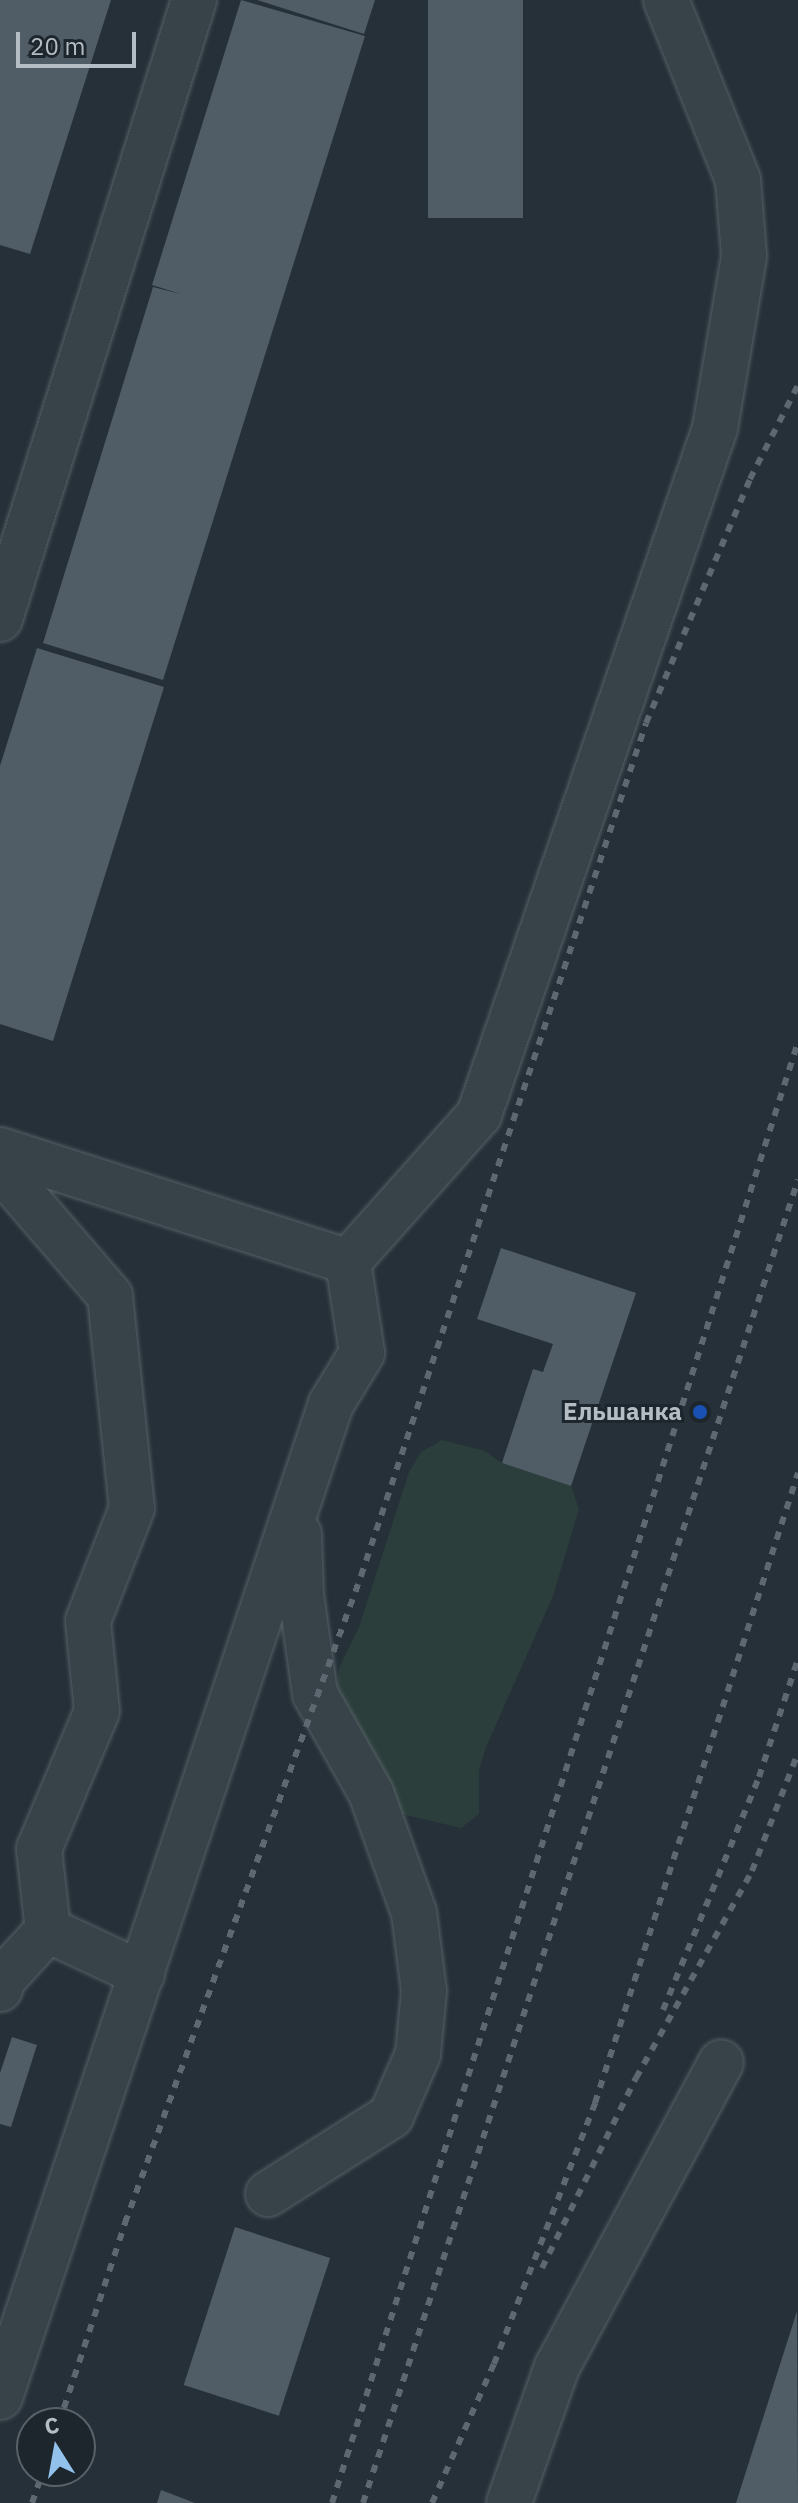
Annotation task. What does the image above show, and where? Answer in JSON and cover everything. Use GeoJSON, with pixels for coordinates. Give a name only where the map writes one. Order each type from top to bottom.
{"type":"FeatureCollection","features":[{"type":"Feature","properties":{"kind":"street"},"geometry":{"type":"LineString","coordinates":[[0,619],[194,0]]}},
{"type":"Feature","properties":{"kind":"street"},"geometry":{"type":"LineString","coordinates":[[348,1262],[479,1115],[715,428],[744,256],[738,180],[666,0]]}},
{"type":"Feature","properties":{"kind":"street"},"geometry":{"type":"LineString","coordinates":[[0,1150],[348,1262]]}},
{"type":"Feature","properties":{"kind":"street"},"geometry":{"type":"LineString","coordinates":[[0,1168],[110,1296],[132,1508],[88,1621],[97,1711],[39,1849],[48,1930],[2,1980],[0,1989]]}},
{"type":"Feature","properties":{"kind":"street"},"geometry":{"type":"LineString","coordinates":[[2,2384],[331,1404],[362,1353],[348,1262]]}},
{"type":"Feature","properties":{"kind":"street"},"geometry":{"type":"LineString","coordinates":[[268,2194],[391,2116],[418,2054],[424,1991],[414,1913],[376,1808],[315,1694],[301,1594],[299,1503]]}},
{"type":"Feature","properties":{"kind":"street"},"geometry":{"type":"LineString","coordinates":[[48,1930],[142,1974]]}},
{"type":"Feature","properties":{"kind":"street"},"geometry":{"type":"LineString","coordinates":[[509,2503],[557,2367],[721,2062]]}},
{"type":"Feature","properties":{"kind":"green space"},"geometry":{"type":"Polygon","coordinates":[[[442,1440],[485,1451],[502,1463],[571,1486],[579,1509],[553,1596],[486,1747],[479,1770],[479,1814],[461,1828],[393,1812],[337,1690],[339,1668],[359,1627],[409,1472],[421,1452],[442,1440]]]}},
{"type":"Feature","properties":{"kind":"building"},"geometry":{"type":"Polygon","coordinates":[[[0,0],[111,0],[30,254],[0,245],[0,0]]]}},
{"type":"Feature","properties":{"kind":"building"},"geometry":{"type":"Polygon","coordinates":[[[241,0],[365,36],[163,680],[43,643],[153,287],[181,294],[152,285],[241,0]]]}},
{"type":"Feature","properties":{"kind":"building"},"geometry":{"type":"Polygon","coordinates":[[[257,0],[375,0],[364,34],[257,0]]]}},
{"type":"Feature","properties":{"kind":"building"},"geometry":{"type":"Polygon","coordinates":[[[428,0],[523,0],[523,218],[428,218],[428,0]]]}},
{"type":"Feature","properties":{"kind":"building"},"geometry":{"type":"Polygon","coordinates":[[[37,648],[164,687],[53,1041],[0,1024],[0,766],[37,648]]]}},
{"type":"Feature","properties":{"kind":"building"},"geometry":{"type":"Polygon","coordinates":[[[501,1248],[636,1293],[571,1486],[502,1463],[533,1369],[543,1372],[553,1344],[477,1319],[501,1248]]]}},
{"type":"Feature","properties":{"kind":"building"},"geometry":{"type":"Polygon","coordinates":[[[12,2037],[37,2045],[11,2127],[0,2124],[0,2073],[12,2037]]]}},
{"type":"Feature","properties":{"kind":"building"},"geometry":{"type":"Polygon","coordinates":[[[235,2227],[330,2258],[279,2416],[184,2385],[235,2227]]]}},
{"type":"Feature","properties":{"kind":"building"},"geometry":{"type":"Polygon","coordinates":[[[797,2311],[798,2503],[736,2503],[797,2311]]]}},
{"type":"Feature","properties":{"kind":"building"},"geometry":{"type":"Polygon","coordinates":[[[161,2490],[195,2503],[157,2503],[161,2490]]]}},
{"type":"Feature","properties":{"kind":"railway"},"geometry":{"type":"LineString","coordinates":[[64,2407],[125,2223],[361,1576],[646,723],[750,479],[798,385]]}},
{"type":"Feature","properties":{"kind":"railway"},"geometry":{"type":"LineString","coordinates":[[332,2503],[798,1042]]}},
{"type":"Feature","properties":{"kind":"railway"},"geometry":{"type":"LineString","coordinates":[[363,2503],[798,1180]]}},
{"type":"Feature","properties":{"kind":"railway"},"geometry":{"type":"LineString","coordinates":[[432,2503],[494,2364],[595,2103],[798,1473]]}},
{"type":"Feature","properties":{"kind":"railway"},"geometry":{"type":"LineString","coordinates":[[663,2010],[759,1777],[798,1659]]}},
{"type":"Feature","properties":{"kind":"railway"},"geometry":{"type":"LineString","coordinates":[[542,2268],[636,2078],[752,1871],[798,1753]]}},
{"type":"Feature","properties":{"kind":"railway"},"geometry":{"type":"LineString","coordinates":[[32,2503],[38,2487]]}},
{"type":"Feature","properties":{"kind":"place","name":"Ельшанка"},"geometry":{"type":"Point","coordinates":[700,1412]}}]}
